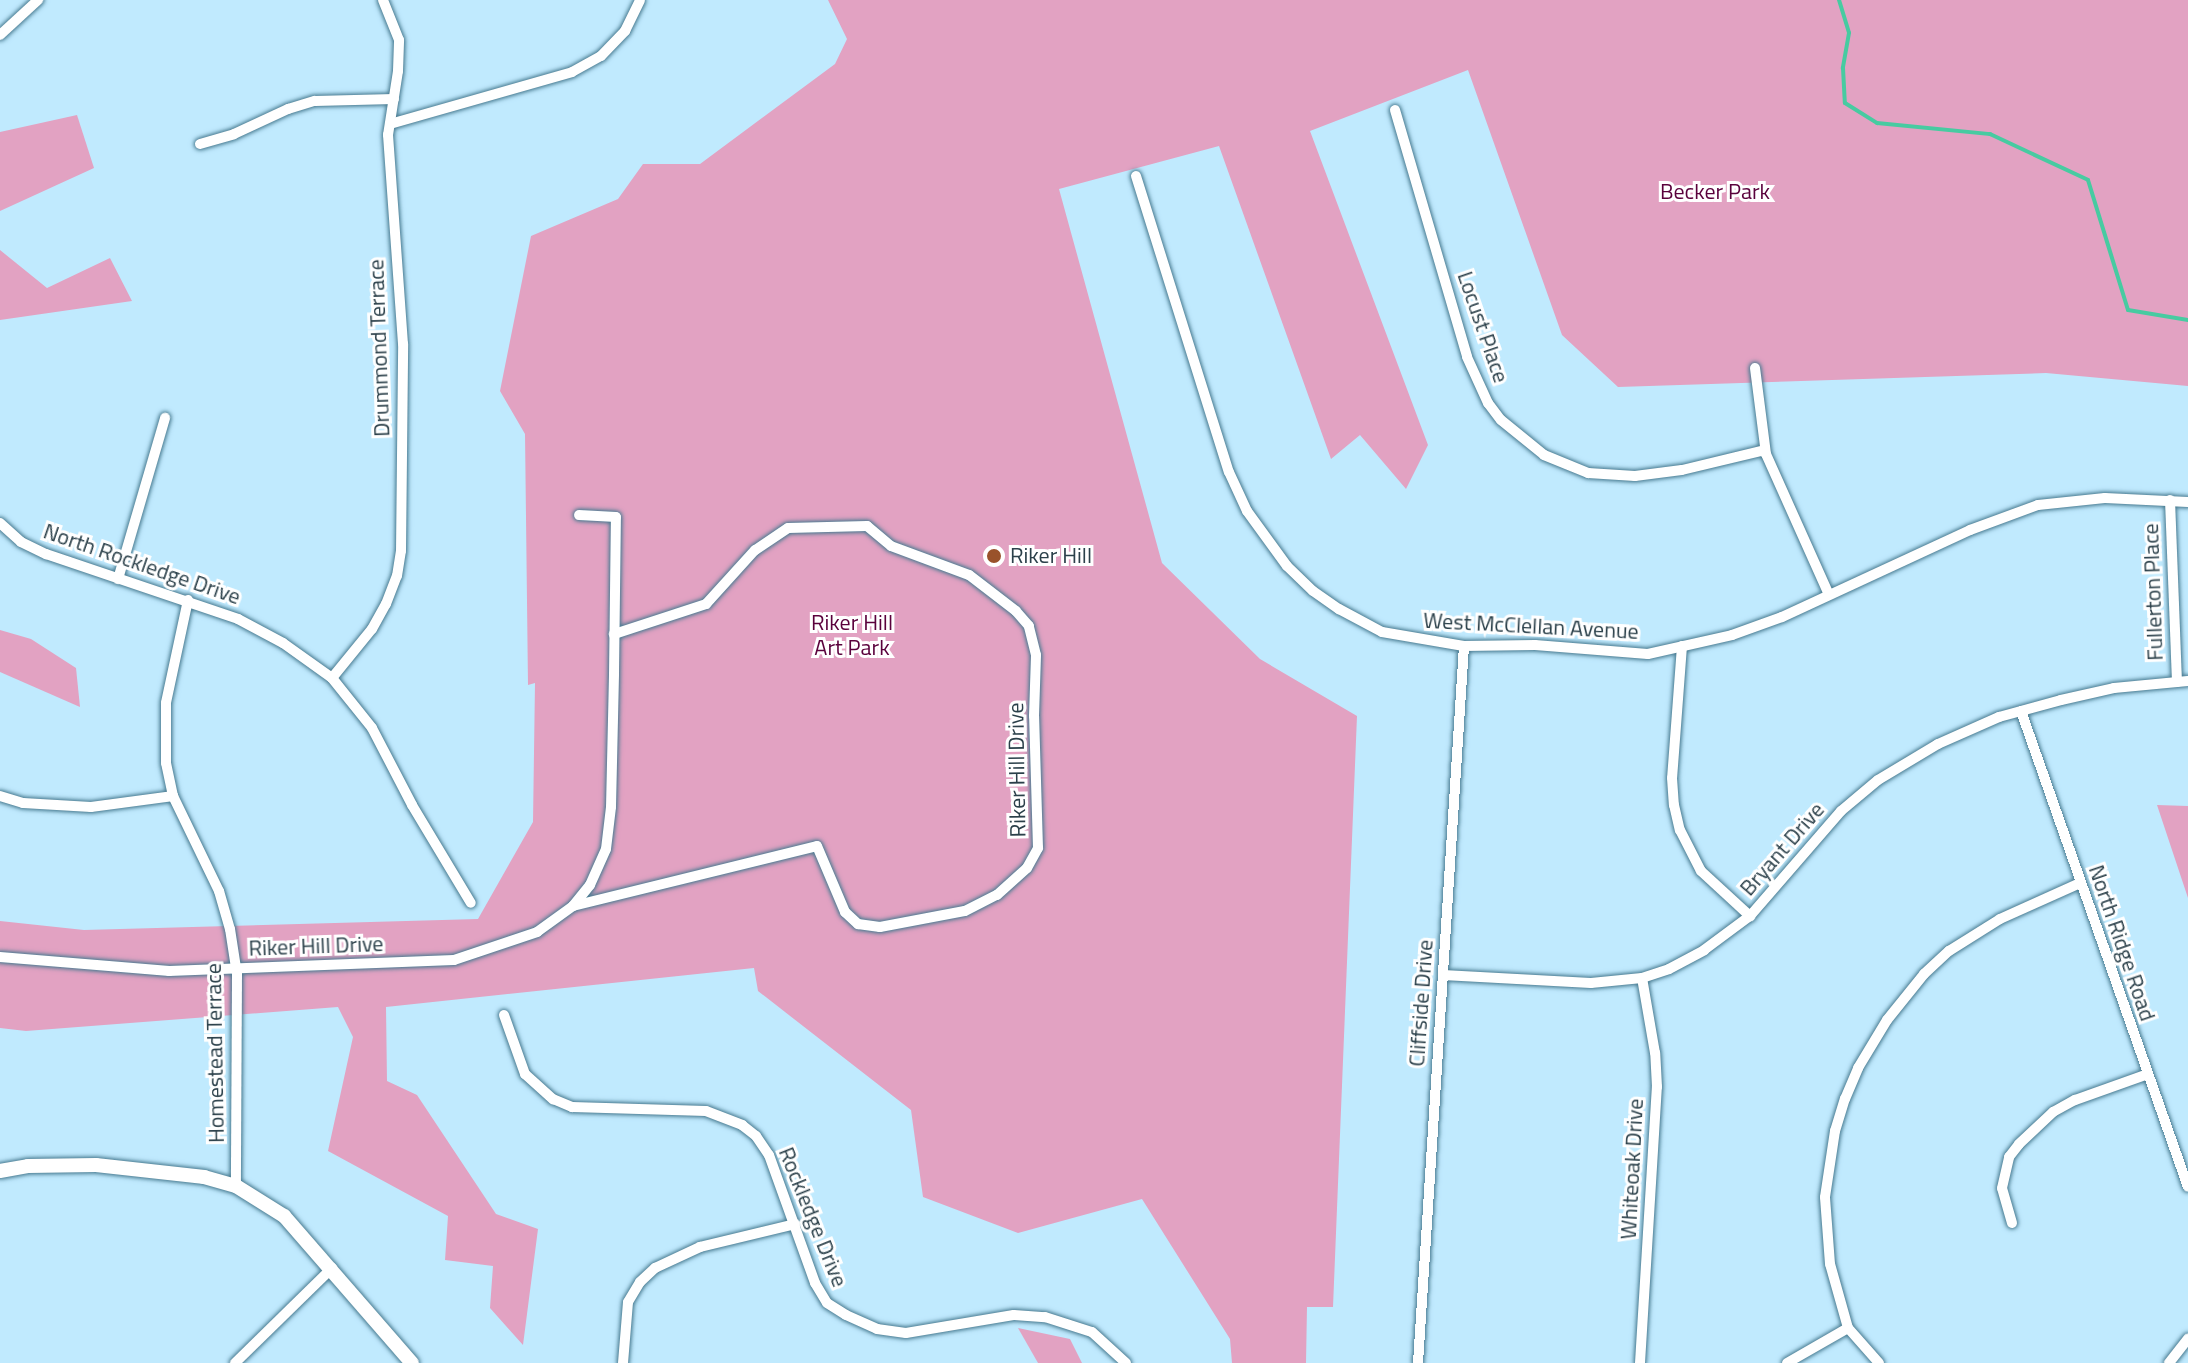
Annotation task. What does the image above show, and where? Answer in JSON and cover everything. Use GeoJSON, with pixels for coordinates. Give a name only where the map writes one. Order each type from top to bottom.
{"type":"FeatureCollection","features":[{"type":"Feature","properties":{"kind":"street"},"geometry":{"type":"LineString","coordinates":[[0,35],[38,0]]}},
{"type":"Feature","properties":{"kind":"street","name":"Drummond Terrace"},"geometry":{"type":"LineString","coordinates":[[332,678],[372,629],[386,604],[397,576],[401,551],[403,344],[390,178],[390,124],[399,40],[383,0]]}},
{"type":"Feature","properties":{"kind":"street"},"geometry":{"type":"LineString","coordinates":[[390,124],[572,72],[601,56],[625,31],[640,0]]}},
{"type":"Feature","properties":{"kind":"street"},"geometry":{"type":"LineString","coordinates":[[200,144],[234,134],[288,109],[315,101],[394,99]]}},
{"type":"Feature","properties":{"kind":"street","name":"Locust Place"},"geometry":{"type":"LineString","coordinates":[[1395,110],[1467,357],[1488,403],[1501,420],[1544,455],[1588,473],[1635,476],[1667,472],[1765,450]]}},
{"type":"Feature","properties":{"kind":"street","name":"West McClellan Avenue"},"geometry":{"type":"LineString","coordinates":[[1136,176],[1229,472],[1247,511],[1287,566],[1313,591],[1382,632],[1464,646],[1535,645],[1623,655],[1682,646],[1770,622],[1980,526],[2038,505],[2105,498],[2188,502]]}},
{"type":"Feature","properties":{"kind":"street"},"geometry":{"type":"LineString","coordinates":[[1755,368],[1765,450],[1776,483],[1829,595]]}},
{"type":"Feature","properties":{"kind":"street"},"geometry":{"type":"LineString","coordinates":[[118,579],[165,418]]}},
{"type":"Feature","properties":{"kind":"street","name":"Fullerton Place"},"geometry":{"type":"LineString","coordinates":[[2170,500],[2182,682]]}},
{"type":"Feature","properties":{"kind":"street","name":"Riker Hill Drive"},"geometry":{"type":"LineString","coordinates":[[0,957],[169,971],[454,960],[537,932],[573,906],[590,885],[606,849],[611,807],[616,517],[579,515]]}},
{"type":"Feature","properties":{"kind":"street","name":"North Rockledge Drive"},"geometry":{"type":"LineString","coordinates":[[0,523],[21,542],[46,554],[238,619],[273,637],[332,678],[372,728],[412,805],[471,903]]}},
{"type":"Feature","properties":{"kind":"street","name":"Riker Hill Drive"},"geometry":{"type":"LineString","coordinates":[[573,906],[817,846],[845,912],[858,924],[880,927],[965,911],[997,895],[1027,868],[1038,848],[1034,716],[1036,655],[1029,626],[1016,611],[969,575],[891,546],[867,526],[788,528],[755,550],[706,604],[614,634]]}},
{"type":"Feature","properties":{"kind":"street","name":"Homestead Terrace"},"geometry":{"type":"LineString","coordinates":[[188,600],[166,703],[165,748],[173,796],[219,891],[236,969],[236,1186]]}},
{"type":"Feature","properties":{"kind":"street","name":"Cliffside Drive"},"geometry":{"type":"LineString","coordinates":[[1418,1363],[1464,646]]}},
{"type":"Feature","properties":{"kind":"street"},"geometry":{"type":"LineString","coordinates":[[1682,646],[1672,778],[1680,830],[1701,871],[1750,916]]}},
{"type":"Feature","properties":{"kind":"street","name":"Bryant Drive"},"geometry":{"type":"LineString","coordinates":[[1443,975],[1565,983],[1642,978],[1669,969],[1704,950],[1750,916],[1814,838],[1878,780],[1938,744],[2021,711],[2114,688],[2182,682]]}},
{"type":"Feature","properties":{"kind":"street","name":"North Ridge Road"},"geometry":{"type":"LineString","coordinates":[[2021,711],[2188,1187]]}},
{"type":"Feature","properties":{"kind":"street"},"geometry":{"type":"LineString","coordinates":[[0,796],[23,803],[91,807],[173,796]]}},
{"type":"Feature","properties":{"kind":"street"},"geometry":{"type":"LineString","coordinates":[[1879,1363],[1848,1328],[1830,1264],[1825,1197],[1835,1131],[1858,1068],[1887,1020],[1924,974],[1949,951],[2000,919],[2080,883]]}},
{"type":"Feature","properties":{"kind":"street","name":"Whiteoak Drive"},"geometry":{"type":"LineString","coordinates":[[1640,1363],[1657,1087],[1642,978]]}},
{"type":"Feature","properties":{"kind":"street","name":"Rockledge Drive"},"geometry":{"type":"LineString","coordinates":[[504,1015],[525,1074],[553,1099],[572,1107],[706,1111],[742,1125],[756,1136],[769,1155],[815,1283],[827,1303],[877,1329],[906,1333],[1014,1315],[1045,1317],[1092,1332],[1126,1363]]}},
{"type":"Feature","properties":{"kind":"street"},"geometry":{"type":"LineString","coordinates":[[2012,1223],[2002,1188],[2009,1157],[2019,1144],[2053,1112],[2075,1100],[2148,1074]]}},
{"type":"Feature","properties":{"kind":"street"},"geometry":{"type":"LineString","coordinates":[[0,1171],[28,1166],[96,1165],[204,1177],[236,1186],[284,1216],[412,1363]]}},
{"type":"Feature","properties":{"kind":"street"},"geometry":{"type":"LineString","coordinates":[[623,1363],[628,1302],[640,1282],[655,1268],[700,1247],[795,1224]]}},
{"type":"Feature","properties":{"kind":"street"},"geometry":{"type":"LineString","coordinates":[[235,1363],[332,1268]]}},
{"type":"Feature","properties":{"kind":"street"},"geometry":{"type":"LineString","coordinates":[[1787,1363],[1848,1328]]}},
{"type":"Feature","properties":{"kind":"street"},"geometry":{"type":"LineString","coordinates":[[2169,1363],[2188,1339]]}},
{"type":"Feature","properties":{"kind":"green space"},"geometry":{"type":"Polygon","coordinates":[[[828,0],[2188,0],[2188,386],[2046,373],[1618,387],[1562,335],[1468,70],[1310,131],[1428,445],[1406,489],[1360,435],[1331,459],[1219,146],[1059,189],[1162,563],[1260,659],[1357,716],[1333,1307],[1307,1307],[1306,1363],[1232,1363],[1230,1339],[1142,1199],[1018,1233],[923,1197],[911,1110],[758,991],[754,968],[386,1007],[387,1081],[417,1095],[496,1214],[538,1229],[523,1345],[490,1308],[493,1266],[445,1260],[448,1216],[328,1151],[353,1037],[338,1007],[26,1031],[0,1028],[0,921],[84,930],[478,919],[533,822],[535,683],[528,685],[525,434],[500,391],[531,236],[618,199],[643,164],[700,164],[835,64],[847,39],[828,0]]]}},
{"type":"Feature","properties":{"kind":"green space"},"geometry":{"type":"Polygon","coordinates":[[[77,115],[94,168],[0,211],[0,132],[77,115]]]}},
{"type":"Feature","properties":{"kind":"green space"},"geometry":{"type":"Polygon","coordinates":[[[0,250],[47,288],[110,258],[132,301],[0,320],[0,250]]]}},
{"type":"Feature","properties":{"kind":"green space"},"geometry":{"type":"Polygon","coordinates":[[[0,630],[31,639],[76,668],[80,707],[0,672],[0,630]]]}},
{"type":"Feature","properties":{"kind":"green space"},"geometry":{"type":"Polygon","coordinates":[[[2157,805],[2188,806],[2188,898],[2157,805]]]}},
{"type":"Feature","properties":{"kind":"green space"},"geometry":{"type":"Polygon","coordinates":[[[1018,1328],[1070,1339],[1082,1363],[1038,1363],[1018,1328]]]}},
{"type":"Feature","properties":{"kind":"waterway"},"geometry":{"type":"LineString","coordinates":[[1839,0],[1849,33],[1843,68],[1845,103],[1877,123],[1990,134],[2088,180],[2128,310],[2188,320]]}},
{"type":"Feature","properties":{"kind":"place","name":"Riker Hill"},"geometry":{"type":"Point","coordinates":[994,556]}},
{"type":"Feature","properties":{"kind":"park label","name":"Becker Park"},"geometry":{"type":"Point","coordinates":[1715,192]}},
{"type":"Feature","properties":{"kind":"park label","name":"Riker Hill Art Park"},"geometry":{"type":"Point","coordinates":[852,634]}}]}
